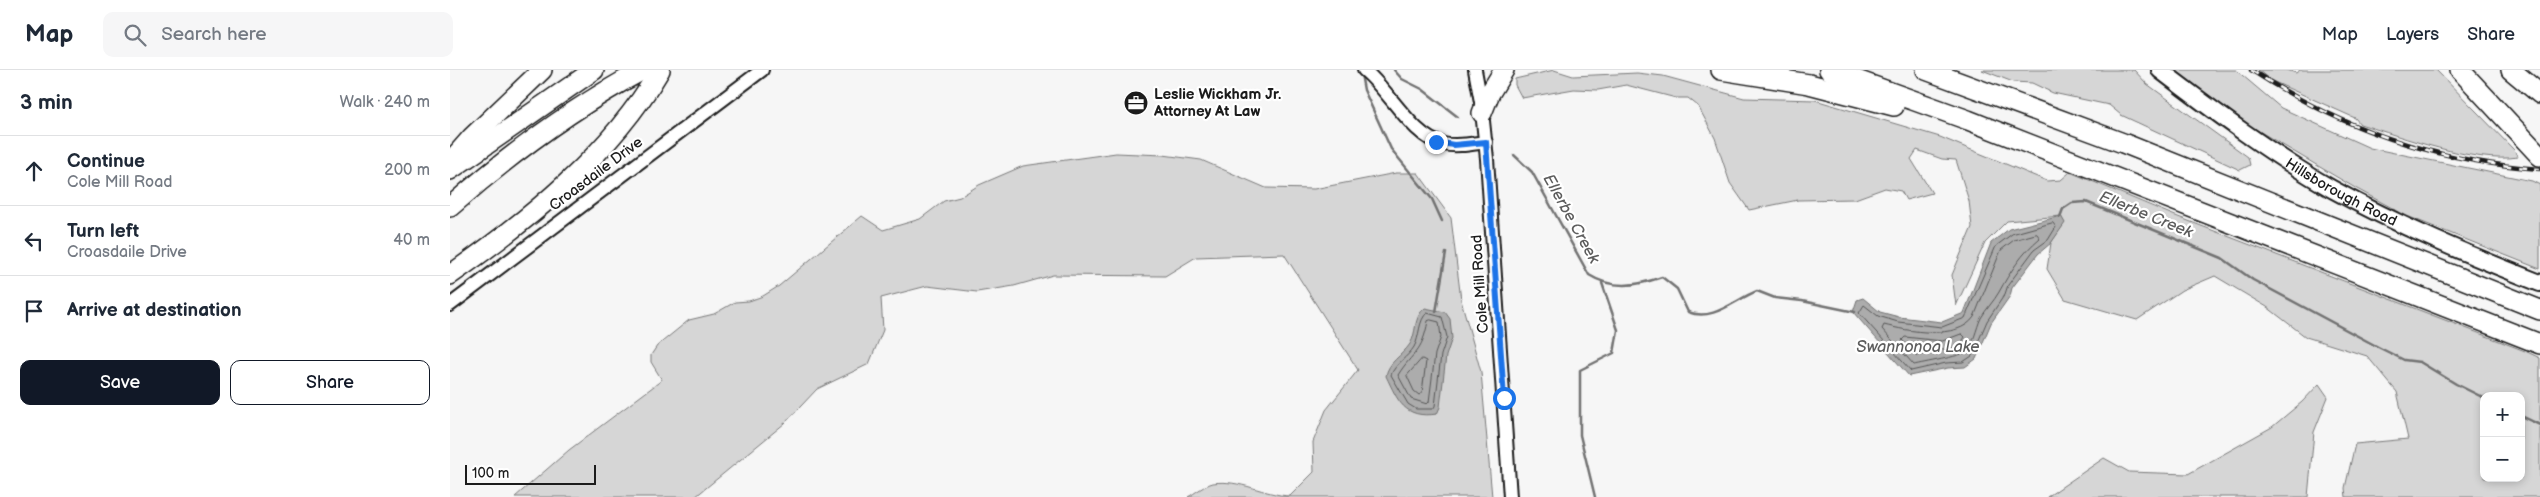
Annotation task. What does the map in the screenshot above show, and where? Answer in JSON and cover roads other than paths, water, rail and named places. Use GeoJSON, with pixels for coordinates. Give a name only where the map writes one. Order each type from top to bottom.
{"type":"FeatureCollection","features":[{"type":"Feature","properties":{"kind":"highway"},"geometry":{"type":"LineString","coordinates":[[450,163],[472,137],[542,70]]}},
{"type":"Feature","properties":{"kind":"highway"},"geometry":{"type":"LineString","coordinates":[[450,170],[594,70]]}},
{"type":"Feature","properties":{"kind":"highway"},"geometry":{"type":"LineString","coordinates":[[450,207],[477,183],[553,126],[643,70]]}},
{"type":"Feature","properties":{"kind":"highway"},"geometry":{"type":"LineString","coordinates":[[450,276],[561,188],[601,149],[631,114],[660,70]]}},
{"type":"Feature","properties":{"kind":"highway"},"geometry":{"type":"LineString","coordinates":[[1482,113],[1490,93],[1504,70]]}},
{"type":"Feature","properties":{"kind":"highway"},"geometry":{"type":"LineString","coordinates":[[1721,70],[1818,86],[1872,99],[1940,120],[1968,120]]}},
{"type":"Feature","properties":{"kind":"highway"},"geometry":{"type":"LineString","coordinates":[[1829,70],[1968,120],[2540,344]]}},
{"type":"Feature","properties":{"kind":"highway"},"geometry":{"type":"LineString","coordinates":[[1926,70],[2123,143],[2540,310]]}},
{"type":"Feature","properties":{"kind":"highway"},"geometry":{"type":"LineString","coordinates":[[2460,70],[2540,156]]}},
{"type":"Feature","properties":{"kind":"highway"},"geometry":{"type":"LineString","coordinates":[[2511,70],[2540,94]]}},
{"type":"Feature","properties":{"kind":"main road","name":"Hillsborough Road"},"geometry":{"type":"LineString","coordinates":[[2160,70],[2199,102],[2267,149],[2330,188],[2406,227],[2540,283]]}},
{"type":"Feature","properties":{"kind":"street","name":"Croasdaile Drive"},"geometry":{"type":"LineString","coordinates":[[450,305],[762,70]]}},
{"type":"Feature","properties":{"kind":"street"},"geometry":{"type":"LineString","coordinates":[[1364,70],[1385,90],[1417,130],[1427,137],[1448,145],[1486,142]]}},
{"type":"Feature","properties":{"kind":"street","name":"Cole Mill Road"},"geometry":{"type":"LineString","coordinates":[[1475,70],[1486,142],[1510,497]]}},
{"type":"Feature","properties":{"kind":"water","name":"Swannonoa Lake"},"geometry":{"type":"Polygon","coordinates":[[[2061,216],[2065,223],[2051,243],[2038,254],[2012,288],[2010,296],[1991,323],[1976,359],[1965,367],[1948,368],[1909,376],[1853,312],[1857,300],[1863,298],[1880,312],[1899,317],[1942,322],[1964,313],[1991,243],[2009,229],[2061,216]]]}},
{"type":"Feature","properties":{"kind":"water"},"geometry":{"type":"Polygon","coordinates":[[[1425,308],[1445,312],[1450,319],[1452,338],[1446,356],[1440,407],[1437,414],[1426,415],[1417,414],[1404,406],[1394,393],[1386,376],[1392,363],[1410,344],[1417,320],[1425,308]]]}},
{"type":"Feature","properties":{"kind":"waterway","name":"Ellerbe Creek"},"geometry":{"type":"LineString","coordinates":[[1394,70],[1402,79],[1422,89],[1458,117]]}},
{"type":"Feature","properties":{"kind":"waterway"},"geometry":{"type":"LineString","coordinates":[[1361,74],[1364,90],[1391,149],[1432,199],[1442,221]]}},
{"type":"Feature","properties":{"kind":"waterway","name":"Ellerbe Creek"},"geometry":{"type":"LineString","coordinates":[[1514,155],[1532,172],[1589,275],[1598,280],[1616,285],[1625,285],[1643,283],[1662,277],[1677,289],[1688,312],[1697,314],[1706,314],[1723,309],[1757,291],[1775,298],[1802,301],[1855,312]]}},
{"type":"Feature","properties":{"kind":"waterway","name":"Ellerbe Creek"},"geometry":{"type":"LineString","coordinates":[[2060,217],[2063,209],[2072,203],[2086,202],[2222,258],[2253,280],[2380,348],[2404,360],[2420,362],[2480,396]]}},
{"type":"Feature","properties":{"kind":"waterway"},"geometry":{"type":"LineString","coordinates":[[1436,312],[1446,253]]}},
{"type":"Feature","properties":{"kind":"waterway"},"geometry":{"type":"LineString","coordinates":[[1595,497],[1580,435],[1580,370],[1614,353],[1618,330],[1602,283]]}},
{"type":"Feature","properties":{"kind":"waterway","name":"Ellerbe Creek"},"geometry":{"type":"LineString","coordinates":[[2525,418],[2540,425]]}},
{"type":"Feature","properties":{"kind":"railway"},"geometry":{"type":"LineString","coordinates":[[2251,70],[2318,109],[2353,125],[2389,138],[2463,159],[2540,169]]}},
{"type":"Feature","properties":{"kind":"place","name":"Leslie Wickham Jr. Attorney At Law"},"geometry":{"type":"Point","coordinates":[1136,103]}}]}
